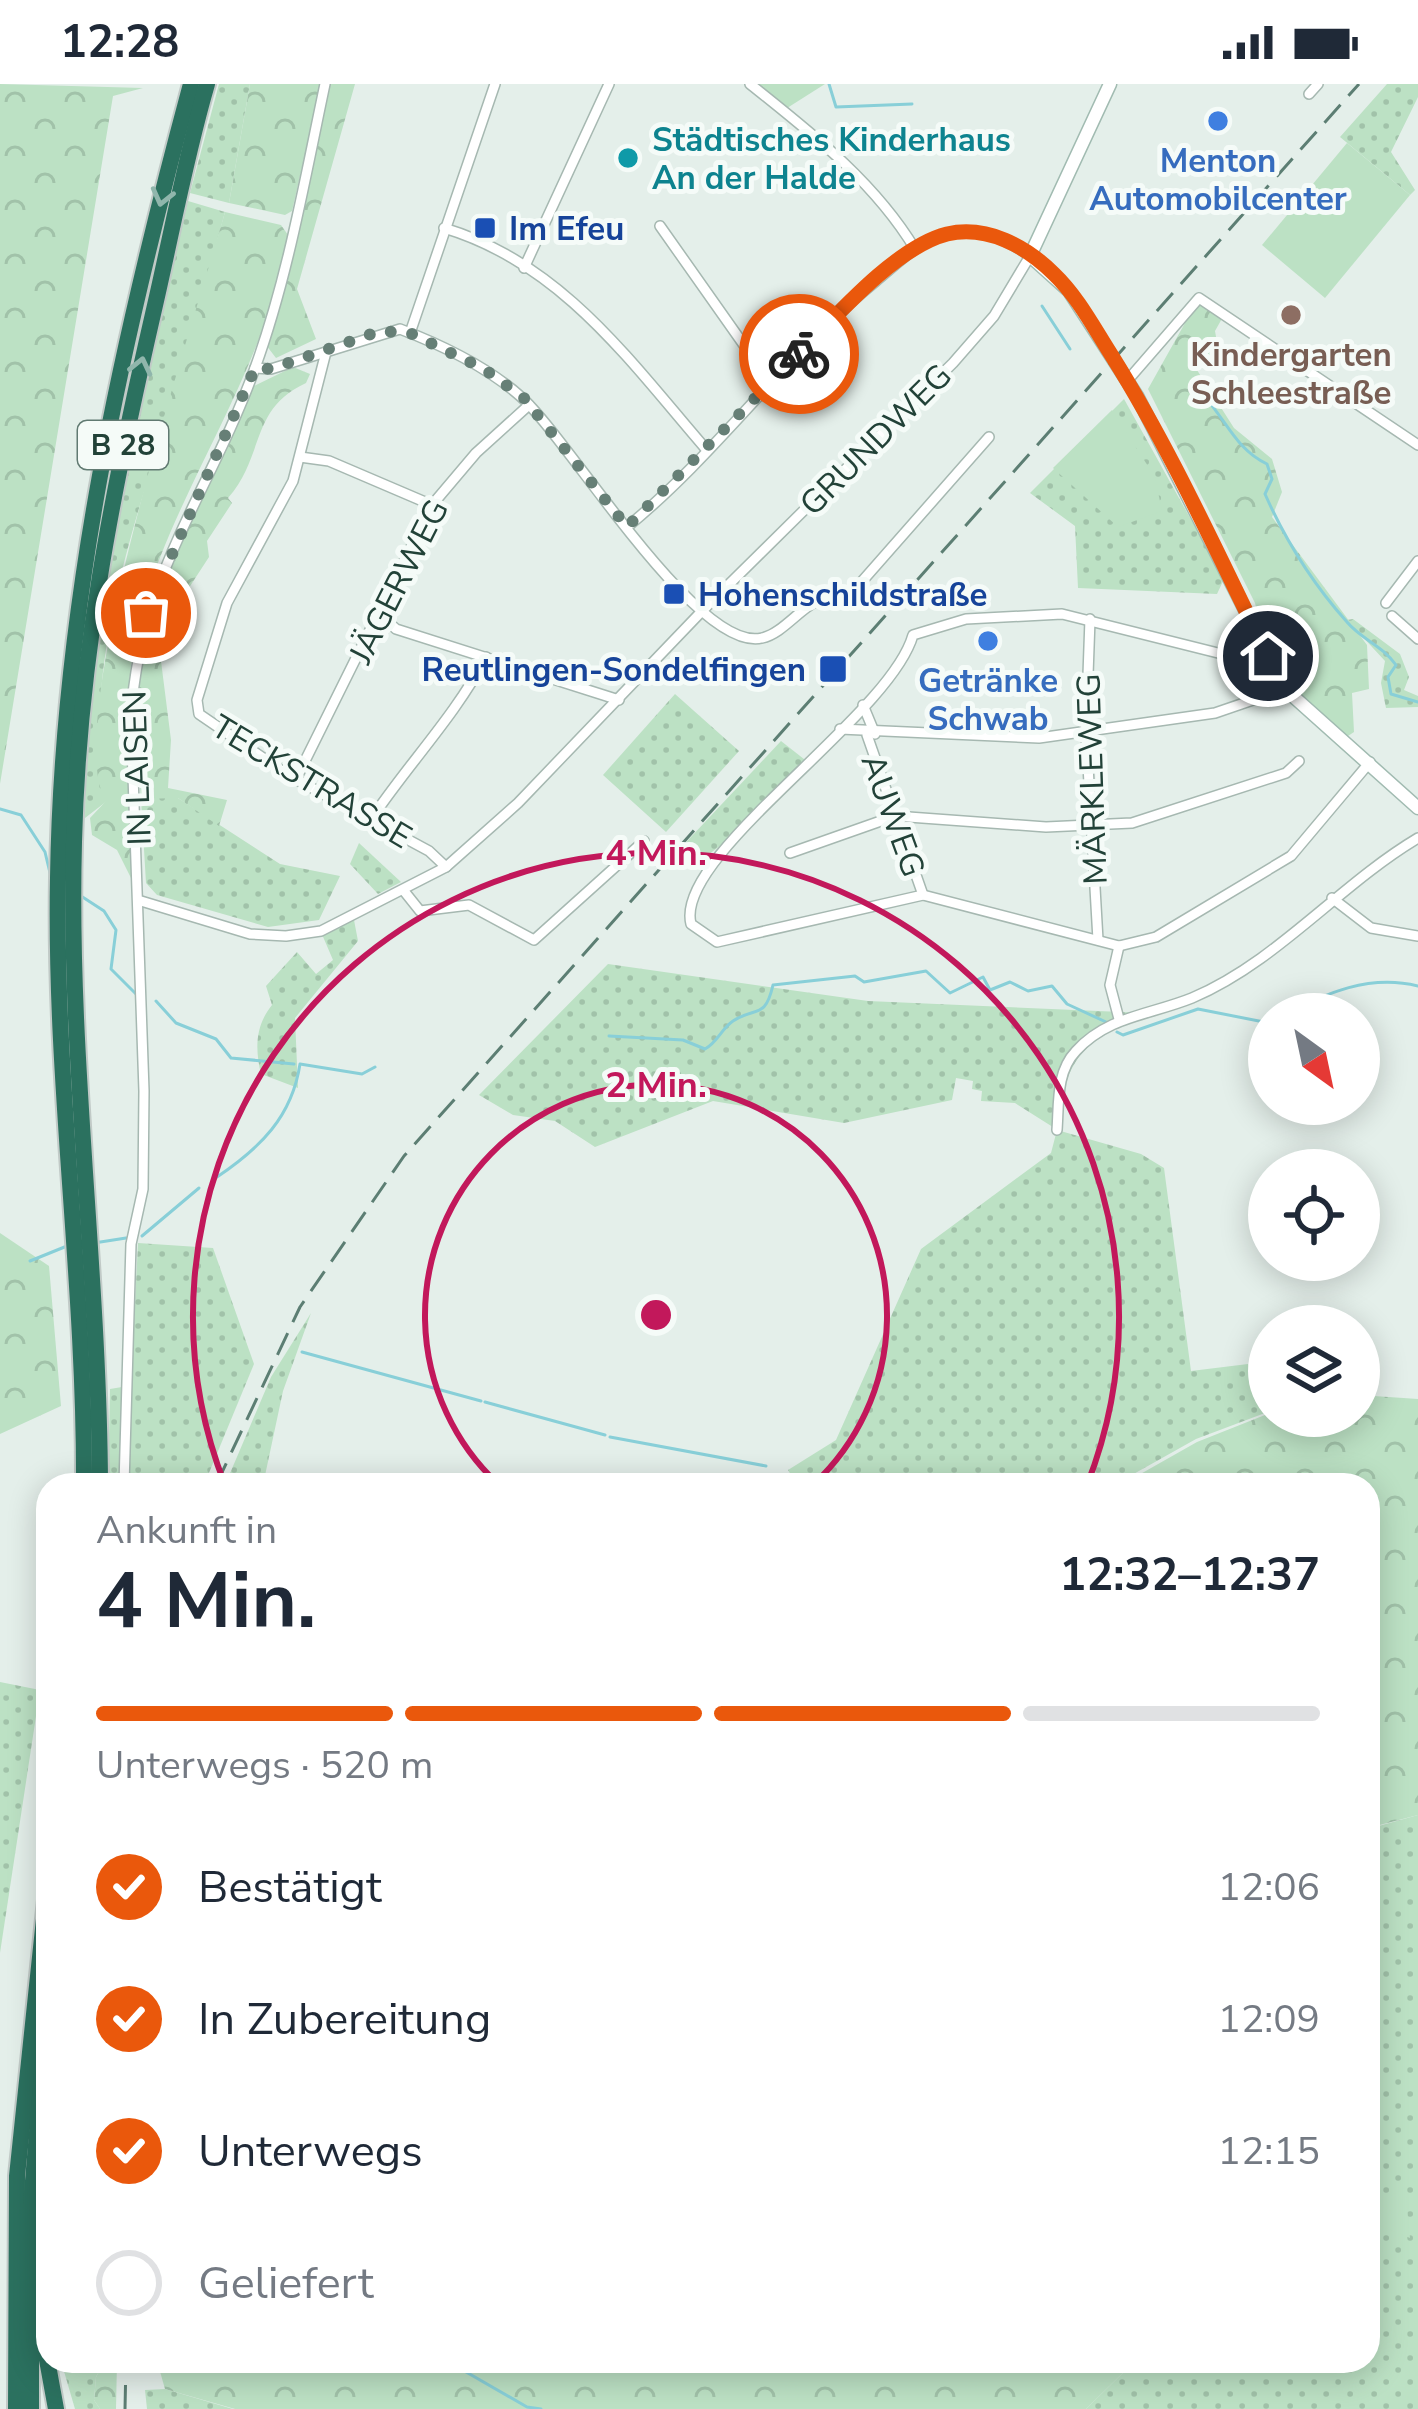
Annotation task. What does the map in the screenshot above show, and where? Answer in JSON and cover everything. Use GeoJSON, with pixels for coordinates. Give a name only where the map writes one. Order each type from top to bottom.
{"type":"FeatureCollection","features":[{"type":"Feature","properties":{"kind":"highway","name":"B 28"},"geometry":{"type":"LineString","coordinates":[[99,1473],[66,933],[72,648],[92,512],[143,271],[191,84]]}},
{"type":"Feature","properties":{"kind":"highway","name":"B 28"},"geometry":{"type":"LineString","coordinates":[[67,813],[108,509],[207,84]]}},
{"type":"Feature","properties":{"kind":"highway","name":"B 28"},"geometry":{"type":"LineString","coordinates":[[85,1269],[85,1473]]}},
{"type":"Feature","properties":{"kind":"highway"},"geometry":{"type":"LineString","coordinates":[[16,2409],[18,2159],[36,1992]]}},
{"type":"Feature","properties":{"kind":"highway"},"geometry":{"type":"LineString","coordinates":[[31,2409],[31,2205],[36,2145]]}},
{"type":"Feature","properties":{"kind":"highway"},"geometry":{"type":"LineString","coordinates":[[31,2205],[36,2280]]}},
{"type":"Feature","properties":{"kind":"highway"},"geometry":{"type":"LineString","coordinates":[[49,2373],[56,2409]]}},
{"type":"Feature","properties":{"kind":"street","name":"IN LAISEN"},"geometry":{"type":"LineString","coordinates":[[124,1473],[131,1244],[142,1189],[141,901],[131,718],[134,662],[169,551],[255,368],[296,224],[325,84]]}},
{"type":"Feature","properties":{"kind":"street"},"geometry":{"type":"LineString","coordinates":[[410,333],[494,84]]}},
{"type":"Feature","properties":{"kind":"street"},"geometry":{"type":"LineString","coordinates":[[524,268],[609,84]]}},
{"type":"Feature","properties":{"kind":"street"},"geometry":{"type":"LineString","coordinates":[[750,84],[805,125],[880,200],[915,249]]}},
{"type":"Feature","properties":{"kind":"street"},"geometry":{"type":"LineString","coordinates":[[1030,256],[1110,84]]}},
{"type":"Feature","properties":{"kind":"street"},"geometry":{"type":"LineString","coordinates":[[1309,94],[1318,84]]}},
{"type":"Feature","properties":{"kind":"street"},"geometry":{"type":"LineString","coordinates":[[660,226],[770,382]]}},
{"type":"Feature","properties":{"kind":"street"},"geometry":{"type":"LineString","coordinates":[[444,228],[524,268],[584,308],[705,448]]}},
{"type":"Feature","properties":{"kind":"street"},"geometry":{"type":"LineString","coordinates":[[627,527],[859,294],[915,249],[945,235],[976,231],[1030,256],[1069,291],[1127,381],[1285,689],[1306,714],[1370,762],[1418,808]]}},
{"type":"Feature","properties":{"kind":"street","name":"GRUNDWEG"},"geometry":{"type":"LineString","coordinates":[[141,901],[250,934],[321,932],[446,866],[620,700],[703,610],[953,363],[994,316],[1030,256]]}},
{"type":"Feature","properties":{"kind":"street"},"geometry":{"type":"LineString","coordinates":[[1127,381],[1199,298],[1418,446]]}},
{"type":"Feature","properties":{"kind":"street"},"geometry":{"type":"LineString","coordinates":[[255,368],[271,369],[380,331],[410,333],[484,369],[529,404],[656,565],[703,610],[735,632],[763,638],[817,600],[850,595],[989,437]]}},
{"type":"Feature","properties":{"kind":"street","name":"TECKSTRASSE"},"geometry":{"type":"LineString","coordinates":[[326,352],[300,457],[283,502],[227,603],[197,700],[199,714],[296,779],[372,818],[446,866]]}},
{"type":"Feature","properties":{"kind":"street","name":"JÄGERWEG"},"geometry":{"type":"LineString","coordinates":[[296,779],[432,505],[476,453],[529,404]]}},
{"type":"Feature","properties":{"kind":"street"},"geometry":{"type":"LineString","coordinates":[[300,457],[329,461],[432,505]]}},
{"type":"Feature","properties":{"kind":"street"},"geometry":{"type":"LineString","coordinates":[[1387,603],[1418,561]]}},
{"type":"Feature","properties":{"kind":"street"},"geometry":{"type":"LineString","coordinates":[[380,615],[396,629],[620,700]]}},
{"type":"Feature","properties":{"kind":"street"},"geometry":{"type":"LineString","coordinates":[[1268,656],[1242,659],[1090,619],[997,616],[913,634],[896,668],[863,705],[712,859],[693,890],[688,914],[697,931],[717,942],[923,895],[1119,946],[1156,937],[1291,856],[1370,762]]}},
{"type":"Feature","properties":{"kind":"street"},"geometry":{"type":"LineString","coordinates":[[1393,616],[1418,639]]}},
{"type":"Feature","properties":{"kind":"street","name":"MÄRKLEWEG"},"geometry":{"type":"LineString","coordinates":[[1090,619],[1086,731],[1098,940]]}},
{"type":"Feature","properties":{"kind":"street"},"geometry":{"type":"LineString","coordinates":[[372,818],[424,745],[459,709],[486,657]]}},
{"type":"Feature","properties":{"kind":"street"},"geometry":{"type":"LineString","coordinates":[[840,729],[1039,738],[1215,713],[1285,689]]}},
{"type":"Feature","properties":{"kind":"street","name":"AUWEG"},"geometry":{"type":"LineString","coordinates":[[863,705],[923,895]]}},
{"type":"Feature","properties":{"kind":"street"},"geometry":{"type":"LineString","coordinates":[[790,853],[895,816],[1089,827],[1132,823],[1211,801],[1286,773],[1299,761]]}},
{"type":"Feature","properties":{"kind":"street"},"geometry":{"type":"LineString","coordinates":[[1057,1130],[1059,1081],[1072,1054],[1119,1019],[1218,985],[1418,838]]}},
{"type":"Feature","properties":{"kind":"street"},"geometry":{"type":"LineString","coordinates":[[404,891],[420,911],[469,905],[534,940],[644,841]]}},
{"type":"Feature","properties":{"kind":"street"},"geometry":{"type":"LineString","coordinates":[[1332,898],[1371,928],[1418,936]]}},
{"type":"Feature","properties":{"kind":"street"},"geometry":{"type":"LineString","coordinates":[[1119,946],[1110,986],[1119,1019]]}},
{"type":"Feature","properties":{"kind":"green space"},"geometry":{"type":"Polygon","coordinates":[[[0,84],[143,88],[113,96],[0,784],[0,84]]]}},
{"type":"Feature","properties":{"kind":"green space"},"geometry":{"type":"Polygon","coordinates":[[[219,84],[250,84],[229,203],[190,193],[219,84]]]}},
{"type":"Feature","properties":{"kind":"green space"},"geometry":{"type":"Polygon","coordinates":[[[250,84],[321,84],[292,211],[285,215],[229,203],[250,84]]]}},
{"type":"Feature","properties":{"kind":"green space"},"geometry":{"type":"Polygon","coordinates":[[[327,84],[355,84],[297,289],[316,339],[276,358],[266,345],[327,84]]]}},
{"type":"Feature","properties":{"kind":"green space"},"geometry":{"type":"Polygon","coordinates":[[[749,84],[825,84],[784,110],[749,84]]]}},
{"type":"Feature","properties":{"kind":"green space"},"geometry":{"type":"Polygon","coordinates":[[[1387,84],[1418,84],[1418,97],[1391,152],[1415,190],[1410,195],[1340,137],[1387,84]]]}},
{"type":"Feature","properties":{"kind":"green space"},"geometry":{"type":"Polygon","coordinates":[[[1347,143],[1410,195],[1325,298],[1262,245],[1347,143]]]}},
{"type":"Feature","properties":{"kind":"green space"},"geometry":{"type":"Polygon","coordinates":[[[188,201],[225,212],[117,593],[101,700],[100,751],[107,801],[85,818],[95,661],[118,506],[188,201]]]}},
{"type":"Feature","properties":{"kind":"green space"},"geometry":{"type":"Polygon","coordinates":[[[225,212],[281,225],[288,235],[262,332],[177,516],[134,643],[128,711],[134,884],[117,850],[92,835],[90,818],[106,801],[96,758],[101,691],[137,515],[225,212]]]}},
{"type":"Feature","properties":{"kind":"green space"},"geometry":{"type":"Polygon","coordinates":[[[1199,298],[1224,315],[1215,331],[1218,348],[1197,370],[1234,428],[1272,459],[1282,492],[1272,517],[1367,645],[1369,689],[1352,693],[1354,732],[1342,740],[1317,723],[1268,656],[1255,603],[1148,389],[1199,298]]]}},
{"type":"Feature","properties":{"kind":"green space"},"geometry":{"type":"Polygon","coordinates":[[[293,367],[310,374],[306,383],[275,406],[266,420],[248,466],[228,498],[232,503],[207,541],[209,557],[168,620],[175,634],[161,661],[171,740],[168,788],[227,800],[219,826],[178,798],[141,799],[135,714],[140,661],[172,551],[252,387],[293,367]]]}},
{"type":"Feature","properties":{"kind":"green space"},"geometry":{"type":"Polygon","coordinates":[[[1124,399],[1224,579],[1217,594],[1078,588],[1075,526],[1030,493],[1124,399]]]}},
{"type":"Feature","properties":{"kind":"green space"},"geometry":{"type":"Polygon","coordinates":[[[1112,410],[1155,477],[1162,511],[1118,527],[1053,468],[1112,410]]]}},
{"type":"Feature","properties":{"kind":"green space"},"geometry":{"type":"Polygon","coordinates":[[[1353,619],[1400,654],[1409,677],[1404,690],[1418,696],[1418,707],[1386,708],[1381,683],[1385,661],[1347,620],[1353,619]]]}},
{"type":"Feature","properties":{"kind":"green space"},"geometry":{"type":"Polygon","coordinates":[[[675,694],[739,751],[666,832],[603,775],[675,694]]]}},
{"type":"Feature","properties":{"kind":"green space"},"geometry":{"type":"Polygon","coordinates":[[[781,741],[809,763],[738,832],[691,868],[675,854],[781,741]]]}},
{"type":"Feature","properties":{"kind":"green space"},"geometry":{"type":"Polygon","coordinates":[[[154,795],[178,798],[280,864],[340,876],[319,920],[268,927],[157,895],[146,883],[141,799],[154,795]]]}},
{"type":"Feature","properties":{"kind":"green space"},"geometry":{"type":"Polygon","coordinates":[[[359,843],[401,882],[378,894],[350,864],[359,843]]]}},
{"type":"Feature","properties":{"kind":"green space"},"geometry":{"type":"Polygon","coordinates":[[[354,920],[358,941],[295,1018],[298,1088],[261,1074],[258,1038],[272,1005],[266,986],[297,952],[316,974],[333,960],[321,932],[354,920]]]}},
{"type":"Feature","properties":{"kind":"green space"},"geometry":{"type":"Polygon","coordinates":[[[608,964],[868,1001],[1145,1013],[1105,1035],[1080,1056],[1066,1084],[1056,1129],[1015,1103],[981,1101],[982,1091],[972,1089],[973,1081],[956,1078],[952,1100],[844,1123],[713,1101],[595,1147],[555,1121],[513,1115],[479,1095],[608,964]]]}},
{"type":"Feature","properties":{"kind":"green space"},"geometry":{"type":"Polygon","coordinates":[[[1057,1130],[1141,1154],[1164,1168],[1191,1371],[1248,1364],[1248,1419],[1196,1439],[1135,1473],[790,1473],[836,1440],[921,1249],[1051,1153],[1057,1130]]]}},
{"type":"Feature","properties":{"kind":"green space"},"geometry":{"type":"Polygon","coordinates":[[[0,1233],[49,1266],[61,1406],[0,1434],[0,1233]]]}},
{"type":"Feature","properties":{"kind":"green space"},"geometry":{"type":"Polygon","coordinates":[[[138,1243],[213,1248],[254,1364],[209,1473],[127,1473],[138,1243]]]}},
{"type":"Feature","properties":{"kind":"green space"},"geometry":{"type":"Polygon","coordinates":[[[311,1313],[283,1391],[266,1473],[230,1473],[271,1377],[311,1313]]]}},
{"type":"Feature","properties":{"kind":"green space"},"geometry":{"type":"Polygon","coordinates":[[[122,1387],[121,1473],[108,1473],[110,1389],[122,1387]]]}},
{"type":"Feature","properties":{"kind":"green space"},"geometry":{"type":"Polygon","coordinates":[[[1380,1396],[1418,1399],[1418,1815],[1380,1825],[1380,1473],[1142,1473],[1197,1442],[1248,1422],[1248,1437],[1380,1437],[1380,1396]]]}},
{"type":"Feature","properties":{"kind":"green space"},"geometry":{"type":"Polygon","coordinates":[[[0,1682],[36,1689],[36,1716],[0,1953],[0,1682]]]}},
{"type":"Feature","properties":{"kind":"green space"},"geometry":{"type":"Polygon","coordinates":[[[1418,1815],[1418,2409],[1086,2409],[1123,2373],[1380,2373],[1380,1826],[1418,1815]]]}},
{"type":"Feature","properties":{"kind":"green space"},"geometry":{"type":"Polygon","coordinates":[[[1405,2187],[1410,2238],[1380,2226],[1380,2203],[1405,2187]]]}},
{"type":"Feature","properties":{"kind":"green space"},"geometry":{"type":"Polygon","coordinates":[[[64,2373],[98,2373],[94,2400],[100,2409],[75,2409],[64,2373]]]}},
{"type":"Feature","properties":{"kind":"green space"},"geometry":{"type":"Polygon","coordinates":[[[117,2373],[116,2409],[100,2409],[94,2400],[96,2377],[117,2373]]]}},
{"type":"Feature","properties":{"kind":"green space"},"geometry":{"type":"Polygon","coordinates":[[[160,2373],[1123,2373],[1086,2409],[235,2409],[165,2389],[160,2373]]]}},
{"type":"Feature","properties":{"kind":"green space"},"geometry":{"type":"Polygon","coordinates":[[[165,2389],[233,2409],[147,2409],[145,2390],[165,2389]]]}},
{"type":"Feature","properties":{"kind":"waterway"},"geometry":{"type":"LineString","coordinates":[[829,84],[836,107],[912,104]]}},
{"type":"Feature","properties":{"kind":"waterway"},"geometry":{"type":"LineString","coordinates":[[1042,306],[1070,349]]}},
{"type":"Feature","properties":{"kind":"waterway"},"geometry":{"type":"LineString","coordinates":[[1190,385],[1244,448],[1267,464],[1272,479],[1265,494],[1301,561],[1347,622],[1396,665],[1388,677],[1391,694],[1418,702]]}},
{"type":"Feature","properties":{"kind":"waterway"},"geometry":{"type":"LineString","coordinates":[[0,809],[21,815],[45,852],[50,873]]}},
{"type":"Feature","properties":{"kind":"waterway"},"geometry":{"type":"LineString","coordinates":[[81,896],[104,911],[116,930],[111,969],[138,996]]}},
{"type":"Feature","properties":{"kind":"waterway"},"geometry":{"type":"LineString","coordinates":[[609,1036],[683,1040],[705,1049],[733,1021],[763,1008],[773,985],[855,976],[864,982],[926,971],[950,993],[983,977],[990,990],[1010,982],[1028,991],[1052,986],[1067,1004],[1106,1022]]}},
{"type":"Feature","properties":{"kind":"waterway"},"geometry":{"type":"LineString","coordinates":[[1333,993],[1382,982],[1418,986]]}},
{"type":"Feature","properties":{"kind":"waterway"},"geometry":{"type":"LineString","coordinates":[[156,1001],[176,1023],[216,1039],[231,1058],[294,1064]]}},
{"type":"Feature","properties":{"kind":"waterway"},"geometry":{"type":"LineString","coordinates":[[1117,1032],[1123,1035],[1198,1009],[1248,1019]]}},
{"type":"Feature","properties":{"kind":"waterway"},"geometry":{"type":"LineString","coordinates":[[217,1177],[272,1129],[290,1100],[300,1064],[362,1074],[375,1067]]}},
{"type":"Feature","properties":{"kind":"waterway"},"geometry":{"type":"LineString","coordinates":[[142,1236],[199,1188]]}},
{"type":"Feature","properties":{"kind":"waterway"},"geometry":{"type":"LineString","coordinates":[[94,1243],[126,1238]]}},
{"type":"Feature","properties":{"kind":"waterway"},"geometry":{"type":"LineString","coordinates":[[30,1261],[67,1246]]}},
{"type":"Feature","properties":{"kind":"waterway"},"geometry":{"type":"LineString","coordinates":[[302,1352],[481,1401]]}},
{"type":"Feature","properties":{"kind":"waterway"},"geometry":{"type":"LineString","coordinates":[[485,1402],[605,1435]]}},
{"type":"Feature","properties":{"kind":"waterway"},"geometry":{"type":"LineString","coordinates":[[610,1437],[766,1466]]}},
{"type":"Feature","properties":{"kind":"waterway"},"geometry":{"type":"LineString","coordinates":[[468,2373],[527,2407],[541,2409]]}},
{"type":"Feature","properties":{"kind":"railway"},"geometry":{"type":"LineString","coordinates":[[222,1473],[300,1307],[404,1156],[1359,84]]}},
{"type":"Feature","properties":{"kind":"railway"},"geometry":{"type":"LineString","coordinates":[[125,2409],[126,2373]]}},
{"type":"Feature","properties":{"kind":"way so far"},"geometry":{"type":"LineString","coordinates":[[146,613],[169,551],[255,368],[271,369],[380,331],[410,333],[484,369],[524,398],[627,527],[799,354]]}},
{"type":"Feature","properties":{"kind":"place","name":"Menton Automobilcenter"},"geometry":{"type":"Point","coordinates":[1218,121]}},
{"type":"Feature","properties":{"kind":"place","name":"Städtisches Kinderhaus An der Halde"},"geometry":{"type":"Point","coordinates":[628,158]}},
{"type":"Feature","properties":{"kind":"place","name":"Im Efeu"},"geometry":{"type":"Point","coordinates":[485,228]}},
{"type":"Feature","properties":{"kind":"place","name":"Kindergarten Schleestraße"},"geometry":{"type":"Point","coordinates":[1291,315]}},
{"type":"Feature","properties":{"kind":"place","name":"Hohenschildstraße"},"geometry":{"type":"Point","coordinates":[674,594]}},
{"type":"Feature","properties":{"kind":"place","name":"Getränke Schwab"},"geometry":{"type":"Point","coordinates":[988,641]}},
{"type":"Feature","properties":{"kind":"place","name":"Reutlingen-Sondelfingen"},"geometry":{"type":"Point","coordinates":[833,669]}},
{"type":"Feature","properties":{"kind":"route"},"geometry":{"type":"LineString","coordinates":[[799,354],[859,294],[915,249],[945,235],[976,231],[1023,250],[1069,291],[1137,396],[1268,656]]}}]}
